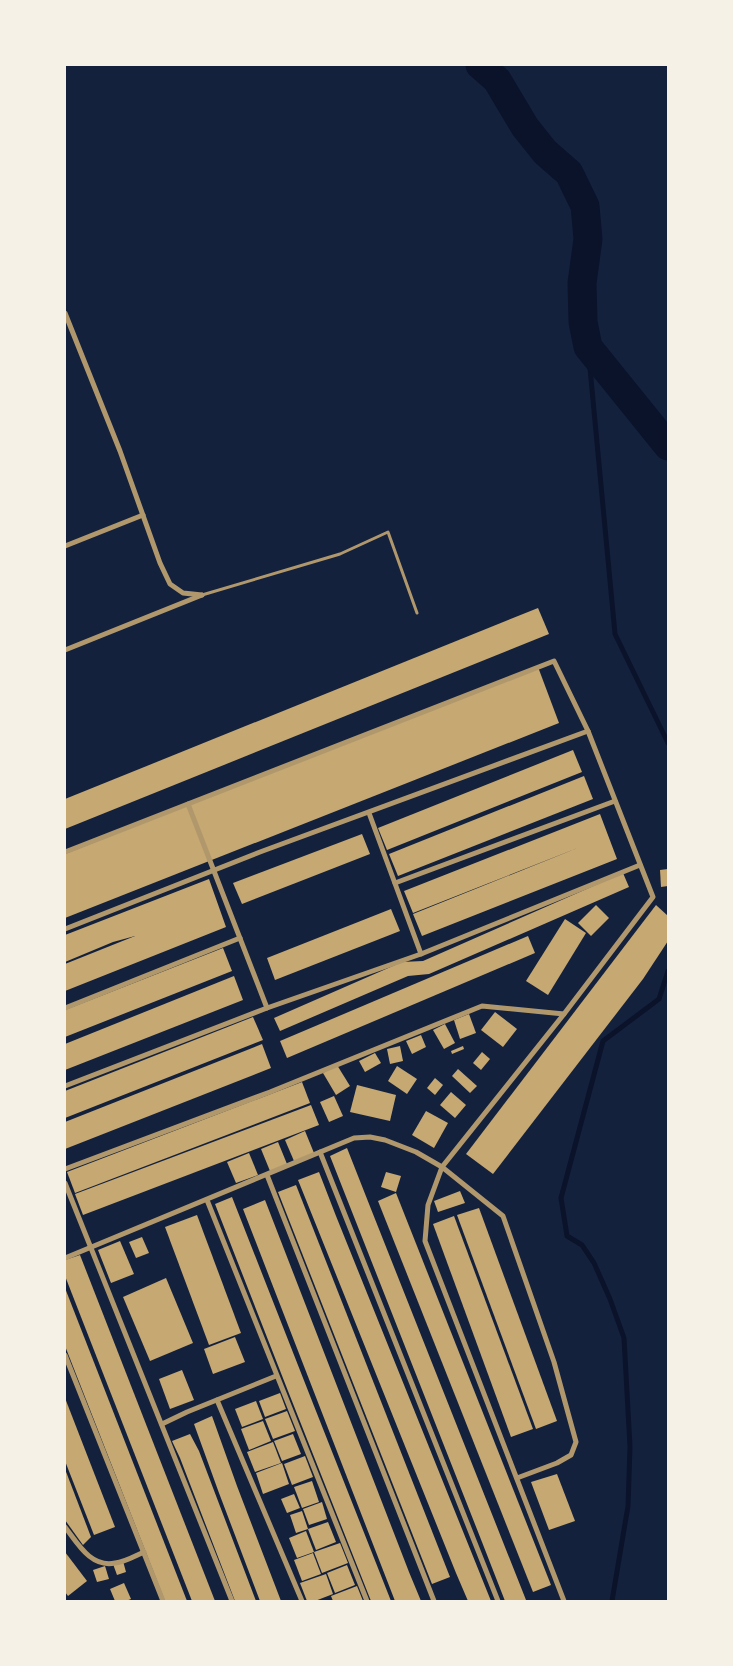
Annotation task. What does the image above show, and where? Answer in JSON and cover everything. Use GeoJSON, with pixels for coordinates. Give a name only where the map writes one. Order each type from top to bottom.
{"type":"FeatureCollection","features":[{"type":"Feature","properties":{"kind":"street"},"geometry":{"type":"LineString","coordinates":[[65,313],[120,451],[160,563],[170,584],[183,593],[202,595]]}},
{"type":"Feature","properties":{"kind":"street"},"geometry":{"type":"LineString","coordinates":[[65,546],[143,515]]}},
{"type":"Feature","properties":{"kind":"street"},"geometry":{"type":"LineString","coordinates":[[65,650],[202,595]]}},
{"type":"Feature","properties":{"kind":"street"},"geometry":{"type":"LineString","coordinates":[[65,852],[554,661],[588,731],[652,897],[564,1014],[442,1167],[428,1205],[425,1241],[564,1601]]}},
{"type":"Feature","properties":{"kind":"street"},"geometry":{"type":"LineString","coordinates":[[65,929],[214,870],[588,731]]}},
{"type":"Feature","properties":{"kind":"street"},"geometry":{"type":"LineString","coordinates":[[395,883],[615,801]]}},
{"type":"Feature","properties":{"kind":"street"},"geometry":{"type":"LineString","coordinates":[[188,804],[267,1008]]}},
{"type":"Feature","properties":{"kind":"street"},"geometry":{"type":"LineString","coordinates":[[369,813],[421,954]]}},
{"type":"Feature","properties":{"kind":"street"},"geometry":{"type":"LineString","coordinates":[[65,1086],[267,1008],[421,954],[640,865]]}},
{"type":"Feature","properties":{"kind":"street"},"geometry":{"type":"LineString","coordinates":[[65,1008],[240,938]]}},
{"type":"Feature","properties":{"kind":"street"},"geometry":{"type":"LineString","coordinates":[[65,1169],[270,1092],[482,1006],[564,1014]]}},
{"type":"Feature","properties":{"kind":"street"},"geometry":{"type":"LineString","coordinates":[[65,1258],[354,1138],[370,1137],[385,1140],[416,1152],[442,1167],[503,1216],[554,1362],[576,1442],[571,1455],[557,1463],[517,1478]]}},
{"type":"Feature","properties":{"kind":"street"},"geometry":{"type":"LineString","coordinates":[[320,1152],[498,1601]]}},
{"type":"Feature","properties":{"kind":"street"},"geometry":{"type":"LineString","coordinates":[[268,1175],[434,1601]]}},
{"type":"Feature","properties":{"kind":"street"},"geometry":{"type":"LineString","coordinates":[[65,1183],[232,1601]]}},
{"type":"Feature","properties":{"kind":"street"},"geometry":{"type":"LineString","coordinates":[[207,1200],[367,1601]]}},
{"type":"Feature","properties":{"kind":"street"},"geometry":{"type":"LineString","coordinates":[[65,1355],[163,1601]]}},
{"type":"Feature","properties":{"kind":"street"},"geometry":{"type":"LineString","coordinates":[[162,1424],[276,1376]]}},
{"type":"Feature","properties":{"kind":"street"},"geometry":{"type":"LineString","coordinates":[[217,1400],[302,1601]]}},
{"type":"Feature","properties":{"kind":"street"},"geometry":{"type":"LineString","coordinates":[[65,1527],[86,1554],[101,1564],[116,1563],[144,1552]]}},
{"type":"Feature","properties":{"kind":"lane"},"geometry":{"type":"LineString","coordinates":[[202,595],[340,554],[388,532],[417,613]]}},
{"type":"Feature","properties":{"kind":"building"},"geometry":{"type":"Polygon","coordinates":[[[538,608],[549,634],[65,829],[65,799],[538,608]]]}},
{"type":"Feature","properties":{"kind":"building"},"geometry":{"type":"Polygon","coordinates":[[[538,667],[559,723],[65,918],[65,854],[538,667]]]}},
{"type":"Feature","properties":{"kind":"building"},"geometry":{"type":"Polygon","coordinates":[[[573,750],[582,772],[387,850],[378,828],[573,750]]]}},
{"type":"Feature","properties":{"kind":"building"},"geometry":{"type":"Polygon","coordinates":[[[584,776],[593,799],[398,876],[389,854],[584,776]]]}},
{"type":"Feature","properties":{"kind":"building"},"geometry":{"type":"Polygon","coordinates":[[[600,814],[617,859],[422,936],[413,914],[580,847],[413,913],[404,891],[600,814]]]}},
{"type":"Feature","properties":{"kind":"building"},"geometry":{"type":"Polygon","coordinates":[[[362,834],[370,854],[242,904],[233,883],[362,834]]]}},
{"type":"Feature","properties":{"kind":"building"},"geometry":{"type":"Polygon","coordinates":[[[668,869],[668,886],[661,887],[660,870],[668,869]]]}},
{"type":"Feature","properties":{"kind":"building"},"geometry":{"type":"Polygon","coordinates":[[[623,873],[629,887],[429,974],[408,976],[280,1031],[274,1018],[402,962],[423,961],[623,873]]]}},
{"type":"Feature","properties":{"kind":"building"},"geometry":{"type":"Polygon","coordinates":[[[209,879],[226,927],[65,991],[65,964],[135,936],[113,942],[65,962],[65,935],[209,879]]]}},
{"type":"Feature","properties":{"kind":"building"},"geometry":{"type":"Polygon","coordinates":[[[596,905],[609,918],[591,936],[578,923],[596,905]]]}},
{"type":"Feature","properties":{"kind":"building"},"geometry":{"type":"Polygon","coordinates":[[[656,905],[668,916],[668,941],[643,979],[493,1174],[466,1154],[656,905]]]}},
{"type":"Feature","properties":{"kind":"building"},"geometry":{"type":"Polygon","coordinates":[[[391,909],[400,931],[275,980],[267,958],[391,909]]]}},
{"type":"Feature","properties":{"kind":"building"},"geometry":{"type":"Polygon","coordinates":[[[565,919],[586,933],[548,995],[526,981],[565,919]]]}},
{"type":"Feature","properties":{"kind":"building"},"geometry":{"type":"Polygon","coordinates":[[[528,936],[535,953],[287,1058],[280,1041],[528,936]]]}},
{"type":"Feature","properties":{"kind":"building"},"geometry":{"type":"Polygon","coordinates":[[[223,948],[232,971],[65,1037],[65,1010],[223,948]]]}},
{"type":"Feature","properties":{"kind":"building"},"geometry":{"type":"Polygon","coordinates":[[[234,976],[243,1000],[65,1070],[65,1044],[234,976]]]}},
{"type":"Feature","properties":{"kind":"building"},"geometry":{"type":"Polygon","coordinates":[[[495,1012],[517,1029],[503,1047],[481,1030],[495,1012]]]}},
{"type":"Feature","properties":{"kind":"building"},"geometry":{"type":"Polygon","coordinates":[[[469,1014],[476,1033],[460,1039],[454,1020],[469,1014]]]}},
{"type":"Feature","properties":{"kind":"building"},"geometry":{"type":"Polygon","coordinates":[[[253,1017],[263,1040],[65,1118],[65,1091],[253,1017]]]}},
{"type":"Feature","properties":{"kind":"building"},"geometry":{"type":"Polygon","coordinates":[[[445,1024],[455,1043],[444,1049],[433,1030],[445,1024]]]}},
{"type":"Feature","properties":{"kind":"building"},"geometry":{"type":"Polygon","coordinates":[[[421,1035],[426,1047],[412,1054],[406,1041],[421,1035]]]}},
{"type":"Feature","properties":{"kind":"building"},"geometry":{"type":"Polygon","coordinates":[[[262,1044],[271,1068],[65,1149],[65,1122],[262,1044]]]}},
{"type":"Feature","properties":{"kind":"building"},"geometry":{"type":"Polygon","coordinates":[[[400,1046],[403,1061],[390,1064],[387,1049],[400,1046]]]}},
{"type":"Feature","properties":{"kind":"building"},"geometry":{"type":"Polygon","coordinates":[[[463,1046],[464,1049],[452,1054],[451,1051],[463,1046]]]}},
{"type":"Feature","properties":{"kind":"building"},"geometry":{"type":"Polygon","coordinates":[[[482,1052],[490,1059],[481,1070],[473,1063],[482,1052]]]}},
{"type":"Feature","properties":{"kind":"building"},"geometry":{"type":"Polygon","coordinates":[[[375,1053],[381,1063],[365,1072],[359,1061],[375,1053]]]}},
{"type":"Feature","properties":{"kind":"building"},"geometry":{"type":"Polygon","coordinates":[[[337,1065],[350,1086],[336,1095],[323,1073],[337,1065]]]}},
{"type":"Feature","properties":{"kind":"building"},"geometry":{"type":"Polygon","coordinates":[[[397,1066],[417,1079],[407,1094],[388,1081],[397,1066]]]}},
{"type":"Feature","properties":{"kind":"building"},"geometry":{"type":"Polygon","coordinates":[[[458,1069],[477,1086],[470,1093],[452,1076],[458,1069]]]}},
{"type":"Feature","properties":{"kind":"building"},"geometry":{"type":"Polygon","coordinates":[[[435,1078],[443,1085],[435,1095],[427,1088],[435,1078]]]}},
{"type":"Feature","properties":{"kind":"building"},"geometry":{"type":"Polygon","coordinates":[[[302,1082],[310,1103],[75,1193],[67,1172],[302,1082]]]}},
{"type":"Feature","properties":{"kind":"building"},"geometry":{"type":"Polygon","coordinates":[[[357,1085],[396,1095],[390,1121],[350,1112],[357,1085]]]}},
{"type":"Feature","properties":{"kind":"building"},"geometry":{"type":"Polygon","coordinates":[[[451,1092],[466,1105],[455,1118],[440,1105],[451,1092]]]}},
{"type":"Feature","properties":{"kind":"building"},"geometry":{"type":"Polygon","coordinates":[[[334,1096],[343,1116],[329,1122],[320,1102],[334,1096]]]}},
{"type":"Feature","properties":{"kind":"building"},"geometry":{"type":"Polygon","coordinates":[[[311,1105],[319,1125],[83,1215],[75,1194],[311,1105]]]}},
{"type":"Feature","properties":{"kind":"building"},"geometry":{"type":"Polygon","coordinates":[[[426,1111],[448,1123],[434,1148],[412,1135],[426,1111]]]}},
{"type":"Feature","properties":{"kind":"building"},"geometry":{"type":"Polygon","coordinates":[[[305,1131],[314,1153],[294,1161],[285,1140],[305,1131]]]}},
{"type":"Feature","properties":{"kind":"building"},"geometry":{"type":"Polygon","coordinates":[[[278,1142],[287,1164],[270,1171],[261,1149],[278,1142]]]}},
{"type":"Feature","properties":{"kind":"building"},"geometry":{"type":"Polygon","coordinates":[[[347,1148],[526,1600],[505,1601],[330,1156],[347,1148]]]}},
{"type":"Feature","properties":{"kind":"building"},"geometry":{"type":"Polygon","coordinates":[[[249,1153],[258,1175],[236,1183],[227,1162],[249,1153]]]}},
{"type":"Feature","properties":{"kind":"building"},"geometry":{"type":"Polygon","coordinates":[[[319,1172],[491,1601],[468,1601],[298,1180],[319,1172]]]}},
{"type":"Feature","properties":{"kind":"building"},"geometry":{"type":"Polygon","coordinates":[[[386,1172],[401,1176],[396,1192],[381,1187],[386,1172]]]}},
{"type":"Feature","properties":{"kind":"building"},"geometry":{"type":"Polygon","coordinates":[[[296,1185],[450,1577],[432,1584],[278,1192],[296,1185]]]}},
{"type":"Feature","properties":{"kind":"building"},"geometry":{"type":"Polygon","coordinates":[[[460,1191],[465,1203],[438,1212],[434,1201],[460,1191]]]}},
{"type":"Feature","properties":{"kind":"building"},"geometry":{"type":"Polygon","coordinates":[[[396,1193],[551,1585],[533,1592],[378,1201],[396,1193]]]}},
{"type":"Feature","properties":{"kind":"building"},"geometry":{"type":"Polygon","coordinates":[[[232,1197],[391,1601],[371,1601],[288,1391],[215,1204],[232,1197]]]}},
{"type":"Feature","properties":{"kind":"building"},"geometry":{"type":"Polygon","coordinates":[[[265,1200],[421,1601],[395,1601],[243,1209],[265,1200]]]}},
{"type":"Feature","properties":{"kind":"building"},"geometry":{"type":"Polygon","coordinates":[[[479,1208],[557,1421],[536,1429],[457,1215],[479,1208]]]}},
{"type":"Feature","properties":{"kind":"building"},"geometry":{"type":"Polygon","coordinates":[[[197,1215],[241,1333],[209,1345],[165,1227],[197,1215]]]}},
{"type":"Feature","properties":{"kind":"building"},"geometry":{"type":"Polygon","coordinates":[[[454,1216],[533,1429],[511,1437],[433,1224],[454,1216]]]}},
{"type":"Feature","properties":{"kind":"building"},"geometry":{"type":"Polygon","coordinates":[[[142,1237],[149,1253],[136,1258],[129,1242],[142,1237]]]}},
{"type":"Feature","properties":{"kind":"building"},"geometry":{"type":"Polygon","coordinates":[[[120,1241],[134,1274],[111,1283],[98,1250],[120,1241]]]}},
{"type":"Feature","properties":{"kind":"building"},"geometry":{"type":"Polygon","coordinates":[[[80,1255],[215,1601],[192,1601],[65,1276],[65,1260],[80,1255]]]}},
{"type":"Feature","properties":{"kind":"building"},"geometry":{"type":"Polygon","coordinates":[[[166,1278],[193,1343],[150,1361],[123,1297],[166,1278]]]}},
{"type":"Feature","properties":{"kind":"building"},"geometry":{"type":"Polygon","coordinates":[[[65,1288],[187,1601],[165,1601],[65,1346],[65,1288]]]}},
{"type":"Feature","properties":{"kind":"building"},"geometry":{"type":"Polygon","coordinates":[[[235,1337],[245,1362],[213,1374],[204,1349],[235,1337]]]}},
{"type":"Feature","properties":{"kind":"building"},"geometry":{"type":"Polygon","coordinates":[[[182,1370],[194,1400],[170,1409],[159,1379],[182,1370]]]}},
{"type":"Feature","properties":{"kind":"building"},"geometry":{"type":"Polygon","coordinates":[[[280,1393],[286,1409],[265,1417],[259,1401],[280,1393]]]}},
{"type":"Feature","properties":{"kind":"building"},"geometry":{"type":"Polygon","coordinates":[[[65,1398],[115,1527],[94,1535],[65,1461],[65,1398]]]}},
{"type":"Feature","properties":{"kind":"building"},"geometry":{"type":"Polygon","coordinates":[[[256,1401],[263,1419],[242,1427],[235,1409],[256,1401]]]}},
{"type":"Feature","properties":{"kind":"building"},"geometry":{"type":"Polygon","coordinates":[[[287,1411],[295,1431],[273,1439],[265,1419],[287,1411]]]}},
{"type":"Feature","properties":{"kind":"building"},"geometry":{"type":"Polygon","coordinates":[[[212,1416],[281,1601],[260,1601],[219,1493],[194,1424],[212,1416]]]}},
{"type":"Feature","properties":{"kind":"building"},"geometry":{"type":"Polygon","coordinates":[[[263,1421],[271,1441],[249,1450],[241,1429],[263,1421]]]}},
{"type":"Feature","properties":{"kind":"building"},"geometry":{"type":"Polygon","coordinates":[[[190,1434],[199,1451],[256,1601],[235,1601],[172,1441],[190,1434]]]}},
{"type":"Feature","properties":{"kind":"building"},"geometry":{"type":"Polygon","coordinates":[[[293,1434],[301,1454],[282,1461],[274,1441],[293,1434]]]}},
{"type":"Feature","properties":{"kind":"building"},"geometry":{"type":"Polygon","coordinates":[[[273,1442],[281,1463],[255,1472],[247,1452],[273,1442]]]}},
{"type":"Feature","properties":{"kind":"building"},"geometry":{"type":"Polygon","coordinates":[[[305,1456],[313,1477],[292,1485],[284,1464],[305,1456]]]}},
{"type":"Feature","properties":{"kind":"building"},"geometry":{"type":"Polygon","coordinates":[[[282,1463],[289,1484],[263,1494],[256,1473],[282,1463]]]}},
{"type":"Feature","properties":{"kind":"building"},"geometry":{"type":"Polygon","coordinates":[[[65,1469],[91,1537],[83,1545],[65,1520],[65,1469]]]}},
{"type":"Feature","properties":{"kind":"building"},"geometry":{"type":"Polygon","coordinates":[[[557,1474],[575,1521],[549,1530],[531,1482],[557,1474]]]}},
{"type":"Feature","properties":{"kind":"building"},"geometry":{"type":"Polygon","coordinates":[[[312,1481],[319,1502],[302,1508],[294,1487],[312,1481]]]}},
{"type":"Feature","properties":{"kind":"building"},"geometry":{"type":"Polygon","coordinates":[[[294,1494],[300,1508],[287,1513],[281,1499],[294,1494]]]}},
{"type":"Feature","properties":{"kind":"building"},"geometry":{"type":"Polygon","coordinates":[[[322,1502],[327,1519],[309,1525],[303,1509],[322,1502]]]}},
{"type":"Feature","properties":{"kind":"building"},"geometry":{"type":"Polygon","coordinates":[[[302,1511],[308,1529],[296,1533],[290,1515],[302,1511]]]}},
{"type":"Feature","properties":{"kind":"building"},"geometry":{"type":"Polygon","coordinates":[[[328,1522],[336,1542],[316,1550],[308,1529],[328,1522]]]}},
{"type":"Feature","properties":{"kind":"building"},"geometry":{"type":"Polygon","coordinates":[[[306,1531],[314,1552],[297,1558],[289,1538],[306,1531]]]}},
{"type":"Feature","properties":{"kind":"building"},"geometry":{"type":"Polygon","coordinates":[[[340,1543],[348,1563],[322,1573],[314,1552],[340,1543]]]}},
{"type":"Feature","properties":{"kind":"building"},"geometry":{"type":"Polygon","coordinates":[[[65,1552],[87,1581],[68,1596],[65,1592],[65,1552]]]}},
{"type":"Feature","properties":{"kind":"building"},"geometry":{"type":"Polygon","coordinates":[[[313,1553],[321,1574],[302,1581],[294,1560],[313,1553]]]}},
{"type":"Feature","properties":{"kind":"building"},"geometry":{"type":"Polygon","coordinates":[[[123,1561],[126,1572],[117,1575],[113,1564],[123,1561]]]}},
{"type":"Feature","properties":{"kind":"building"},"geometry":{"type":"Polygon","coordinates":[[[347,1565],[355,1585],[335,1593],[327,1573],[347,1565]]]}},
{"type":"Feature","properties":{"kind":"building"},"geometry":{"type":"Polygon","coordinates":[[[105,1566],[109,1579],[97,1582],[93,1570],[105,1566]]]}},
{"type":"Feature","properties":{"kind":"building"},"geometry":{"type":"Polygon","coordinates":[[[326,1574],[333,1594],[315,1601],[307,1601],[300,1583],[326,1574]]]}},
{"type":"Feature","properties":{"kind":"building"},"geometry":{"type":"Polygon","coordinates":[[[124,1583],[131,1599],[115,1601],[110,1589],[124,1583]]]}},
{"type":"Feature","properties":{"kind":"building"},"geometry":{"type":"Polygon","coordinates":[[[357,1586],[363,1601],[333,1601],[331,1596],[357,1586]]]}},
{"type":"Feature","properties":{"kind":"waterway"},"geometry":{"type":"LineString","coordinates":[[480,65],[497,80],[525,127],[545,152],[569,173],[585,206],[588,239],[582,283],[583,322],[588,347],[668,446]]}},
{"type":"Feature","properties":{"kind":"waterway"},"geometry":{"type":"LineString","coordinates":[[588,347],[615,634],[668,743]]}},
{"type":"Feature","properties":{"kind":"waterway"},"geometry":{"type":"LineString","coordinates":[[612,1601],[628,1506],[630,1447],[624,1338],[594,1263],[582,1245],[567,1236],[561,1198],[603,1041],[659,999],[668,971]]}}]}
